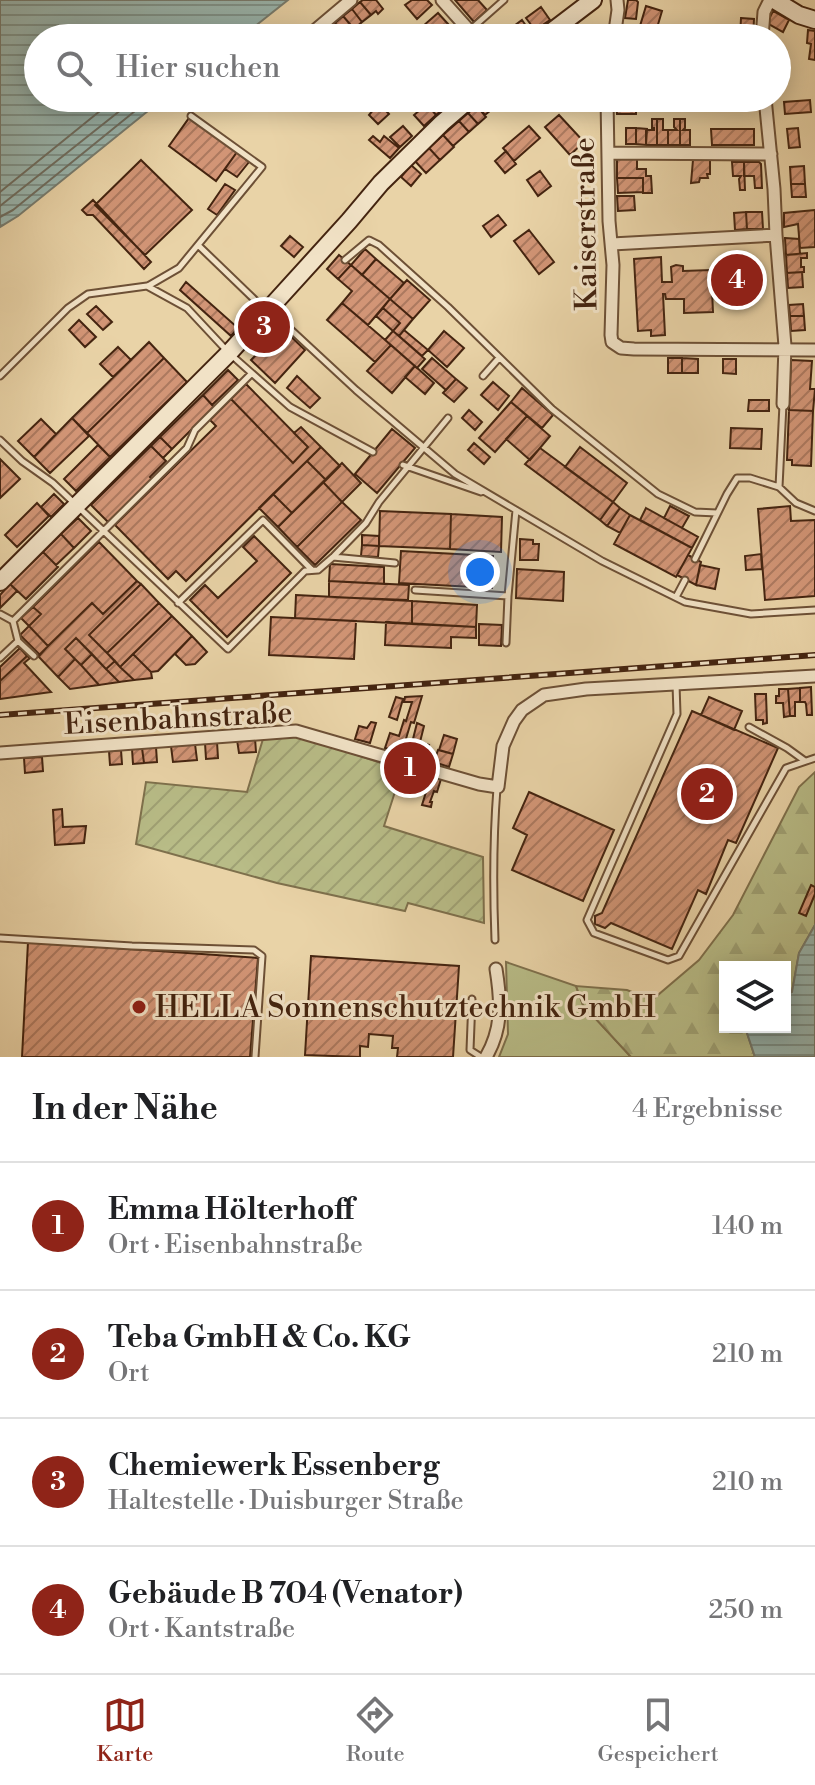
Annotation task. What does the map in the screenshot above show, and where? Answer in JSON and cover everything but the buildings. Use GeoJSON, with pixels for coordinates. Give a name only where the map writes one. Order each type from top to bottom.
{"type":"FeatureCollection","features":[{"type":"Feature","properties":{"kind":"main road"},"geometry":{"type":"LineString","coordinates":[[561,24],[593,0]]}},
{"type":"Feature","properties":{"kind":"main road"},"geometry":{"type":"LineString","coordinates":[[772,0],[815,20]]}},
{"type":"Feature","properties":{"kind":"main road"},"geometry":{"type":"LineString","coordinates":[[0,582],[229,353],[381,183],[455,112]]}},
{"type":"Feature","properties":{"kind":"street"},"geometry":{"type":"LineString","coordinates":[[323,24],[351,0]]}},
{"type":"Feature","properties":{"kind":"street"},"geometry":{"type":"LineString","coordinates":[[442,0],[464,24]]}},
{"type":"Feature","properties":{"kind":"street"},"geometry":{"type":"LineString","coordinates":[[616,24],[617,0]]}},
{"type":"Feature","properties":{"kind":"street"},"geometry":{"type":"LineString","coordinates":[[763,24],[764,12],[772,0]]}},
{"type":"Feature","properties":{"kind":"street","name":"Kaiserstraße"},"geometry":{"type":"LineString","coordinates":[[607,112],[612,342],[616,346],[634,349],[784,350]]}},
{"type":"Feature","properties":{"kind":"street"},"geometry":{"type":"LineString","coordinates":[[766,112],[784,350],[783,404]]}},
{"type":"Feature","properties":{"kind":"street"},"geometry":{"type":"LineString","coordinates":[[608,153],[771,154]]}},
{"type":"Feature","properties":{"kind":"street"},"geometry":{"type":"LineString","coordinates":[[612,244],[776,235]]}},
{"type":"Feature","properties":{"kind":"street"},"geometry":{"type":"LineString","coordinates":[[784,350],[815,350]]}},
{"type":"Feature","properties":{"kind":"street"},"geometry":{"type":"LineString","coordinates":[[498,787],[503,746],[514,721],[522,710],[544,695],[586,689],[815,676]]}},
{"type":"Feature","properties":{"kind":"street","name":"Eisenbahnstraße"},"geometry":{"type":"LineString","coordinates":[[0,753],[296,731],[498,787]]}},
{"type":"Feature","properties":{"kind":"street"},"geometry":{"type":"LineString","coordinates":[[483,1057],[492,1048],[501,1018],[496,969]]}},
{"type":"Feature","properties":{"kind":"lane"},"geometry":{"type":"LineString","coordinates":[[482,24],[504,0]]}},
{"type":"Feature","properties":{"kind":"lane"},"geometry":{"type":"LineString","coordinates":[[0,376],[68,308],[88,294],[147,286],[179,268],[262,167],[191,116]]}},
{"type":"Feature","properties":{"kind":"lane"},"geometry":{"type":"LineString","coordinates":[[345,260],[369,240],[379,245],[448,307],[552,409],[658,494],[695,512],[717,513]]}},
{"type":"Feature","properties":{"kind":"lane"},"geometry":{"type":"LineString","coordinates":[[199,246],[356,390],[455,474],[602,561],[685,602],[751,614],[815,610]]}},
{"type":"Feature","properties":{"kind":"lane"},"geometry":{"type":"LineString","coordinates":[[147,286],[187,308],[229,353],[290,407],[373,452]]}},
{"type":"Feature","properties":{"kind":"lane"},"geometry":{"type":"LineString","coordinates":[[483,376],[499,358]]}},
{"type":"Feature","properties":{"kind":"lane"},"geometry":{"type":"LineString","coordinates":[[13,621],[187,448],[195,430],[251,374]]}},
{"type":"Feature","properties":{"kind":"lane"},"geometry":{"type":"LineString","coordinates":[[779,487],[783,404]]}},
{"type":"Feature","properties":{"kind":"lane"},"geometry":{"type":"LineString","coordinates":[[0,440],[22,461],[53,483],[228,649],[305,571],[318,570],[366,523],[406,466],[448,418]]}},
{"type":"Feature","properties":{"kind":"lane"},"geometry":{"type":"LineString","coordinates":[[406,466],[491,495]]}},
{"type":"Feature","properties":{"kind":"lane"},"geometry":{"type":"LineString","coordinates":[[695,559],[737,478],[750,478],[779,487],[796,503],[815,511]]}},
{"type":"Feature","properties":{"kind":"lane"},"geometry":{"type":"LineString","coordinates":[[506,643],[516,510]]}},
{"type":"Feature","properties":{"kind":"lane"},"geometry":{"type":"LineString","coordinates":[[178,603],[263,520],[313,570]]}},
{"type":"Feature","properties":{"kind":"lane"},"geometry":{"type":"LineString","coordinates":[[333,557],[395,563]]}},
{"type":"Feature","properties":{"kind":"lane"},"geometry":{"type":"LineString","coordinates":[[676,597],[685,580]]}},
{"type":"Feature","properties":{"kind":"lane"},"geometry":{"type":"LineString","coordinates":[[415,590],[508,596]]}},
{"type":"Feature","properties":{"kind":"lane"},"geometry":{"type":"LineString","coordinates":[[0,614],[13,621],[18,641],[34,656]]}},
{"type":"Feature","properties":{"kind":"lane"},"geometry":{"type":"LineString","coordinates":[[0,658],[18,641]]}},
{"type":"Feature","properties":{"kind":"lane"},"geometry":{"type":"LineString","coordinates":[[676,684],[677,714],[587,920],[594,933],[668,960],[679,956],[786,768],[815,758]]}},
{"type":"Feature","properties":{"kind":"lane"},"geometry":{"type":"LineString","coordinates":[[749,727],[806,762]]}},
{"type":"Feature","properties":{"kind":"lane"},"geometry":{"type":"LineString","coordinates":[[495,940],[494,823],[498,787]]}},
{"type":"Feature","properties":{"kind":"lane"},"geometry":{"type":"LineString","coordinates":[[0,938],[254,950],[262,956],[255,1057]]}},
{"type":"Feature","properties":{"kind":"lane"},"geometry":{"type":"LineString","coordinates":[[472,999],[470,1050],[483,1057]]}},
{"type":"Feature","properties":{"kind":"green space"},"geometry":{"type":"Polygon","coordinates":[[[297,735],[402,770],[384,826],[483,857],[484,923],[408,903],[405,911],[277,883],[136,844],[146,782],[247,792],[263,739],[297,735]]]}},
{"type":"Feature","properties":{"kind":"green space"},"geometry":{"type":"Polygon","coordinates":[[[815,772],[815,925],[799,953],[792,992],[791,961],[719,961],[719,1033],[747,1033],[755,1057],[631,1057],[583,1005],[576,986],[627,990],[652,1000],[699,960],[733,915],[799,787],[815,772]]]}},
{"type":"Feature","properties":{"kind":"green space"},"geometry":{"type":"Polygon","coordinates":[[[506,962],[576,986],[583,1005],[631,1057],[499,1057],[508,1034],[506,962]]]}},
{"type":"Feature","properties":{"kind":"water"},"geometry":{"type":"Polygon","coordinates":[[[0,0],[288,0],[258,24],[24,24],[24,112],[147,112],[18,216],[0,227],[0,0]]]}},
{"type":"Feature","properties":{"kind":"water"},"geometry":{"type":"Polygon","coordinates":[[[815,925],[815,1057],[755,1057],[747,1033],[791,1033],[791,992],[799,953],[815,925]]]}},
{"type":"Feature","properties":{"kind":"railway"},"geometry":{"type":"LineString","coordinates":[[0,715],[815,655]]}},
{"type":"Feature","properties":{"kind":"place","name":"Gebäude B 704 (Venator)"},"geometry":{"type":"Point","coordinates":[737,280]}},
{"type":"Feature","properties":{"kind":"place","name":"Chemiewerk Essenberg"},"geometry":{"type":"Point","coordinates":[264,327]}},
{"type":"Feature","properties":{"kind":"place","name":"Emma Hölterhoff"},"geometry":{"type":"Point","coordinates":[410,768]}},
{"type":"Feature","properties":{"kind":"place","name":"Teba GmbH & Co. KG"},"geometry":{"type":"Point","coordinates":[707,794]}},
{"type":"Feature","properties":{"kind":"place","name":"HELLA Sonnenschutztechnik GmbH"},"geometry":{"type":"Point","coordinates":[139,1007]}}]}
